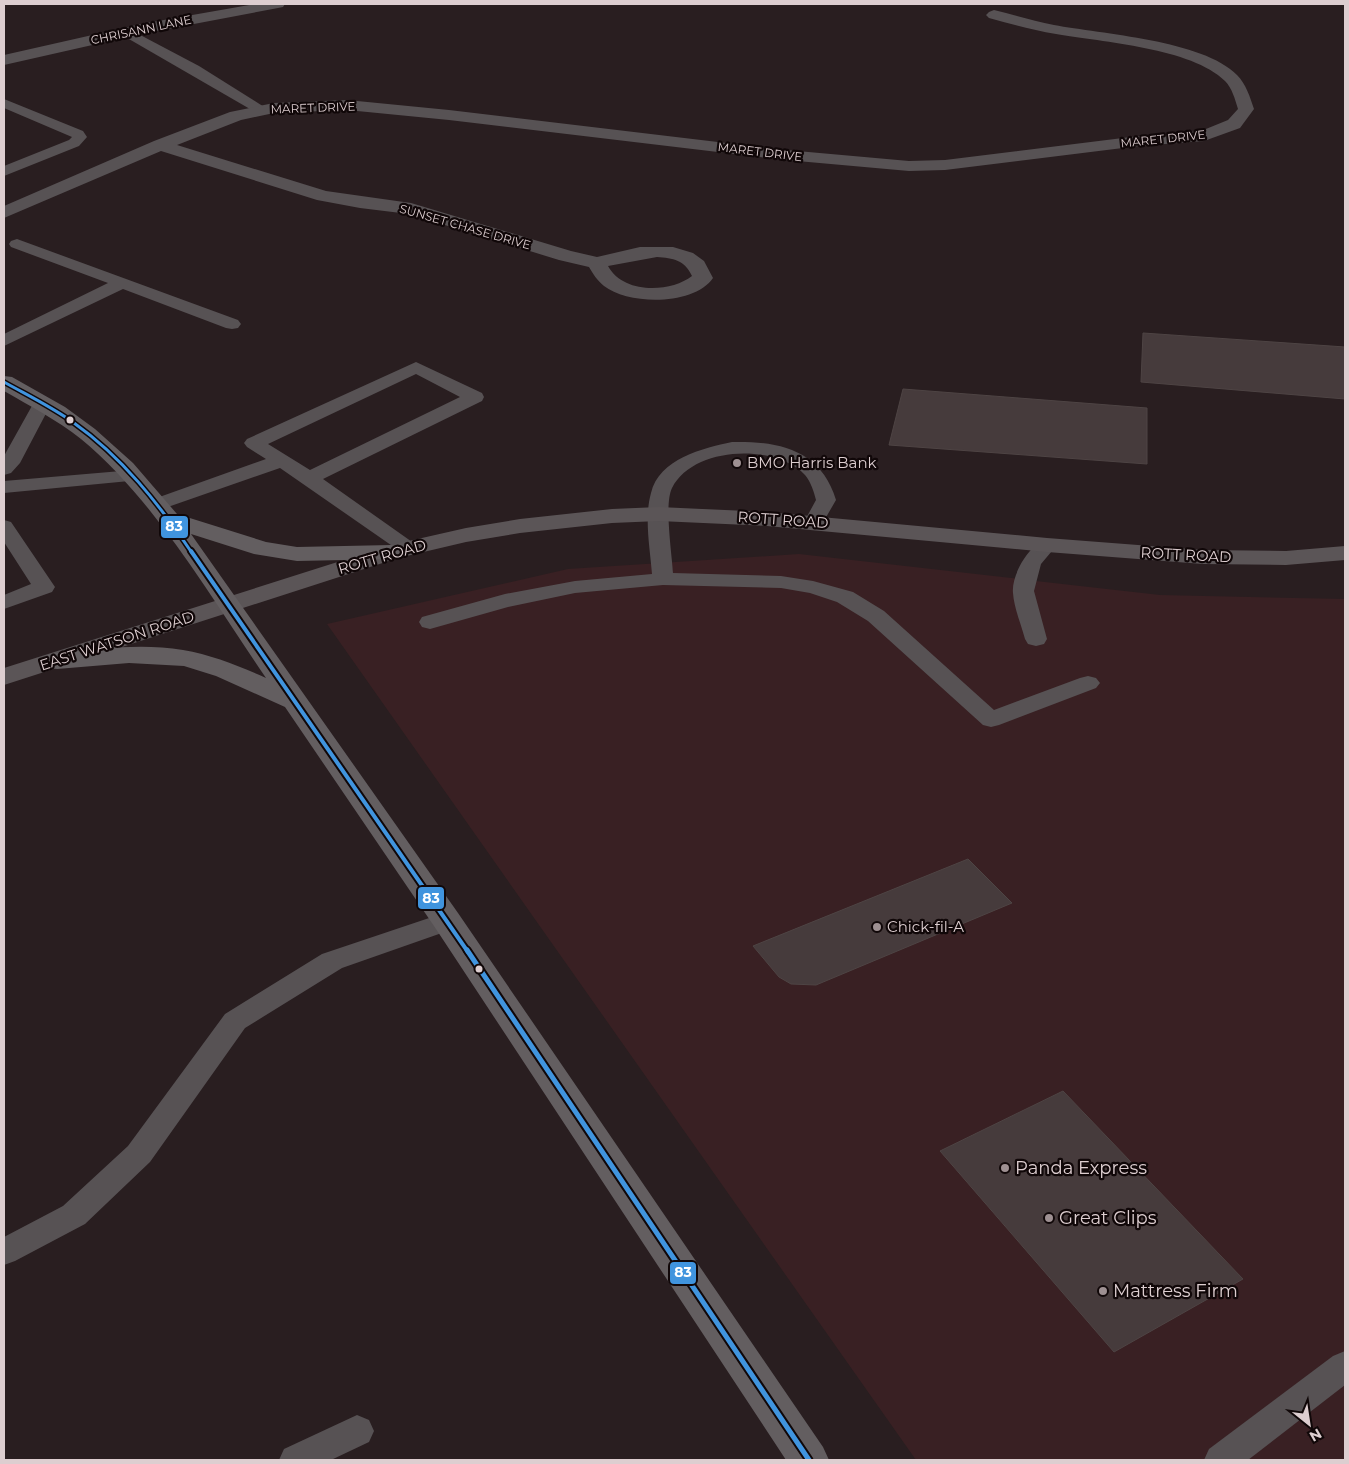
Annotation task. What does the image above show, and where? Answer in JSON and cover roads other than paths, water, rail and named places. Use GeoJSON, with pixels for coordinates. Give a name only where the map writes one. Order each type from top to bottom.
{"type":"FeatureCollection","features":[{"type":"Feature","properties":{"kind":"main road"},"geometry":{"type":"LineString","coordinates":[[5,384],[73,423],[111,453],[163,511],[447,920],[809,1460]]}},
{"type":"Feature","properties":{"kind":"main road"},"geometry":{"type":"LineString","coordinates":[[163,511],[263,549],[297,554],[400,550]]}},
{"type":"Feature","properties":{"kind":"main road"},"geometry":{"type":"LineString","coordinates":[[57,660],[143,654],[174,657],[200,662],[296,702]]}},
{"type":"Feature","properties":{"kind":"street","name":"CHRISANN LANE"},"geometry":{"type":"LineString","coordinates":[[4,60],[126,32],[278,4]]}},
{"type":"Feature","properties":{"kind":"street","name":"MARET DRIVE"},"geometry":{"type":"LineString","coordinates":[[4,213],[160,145],[236,116],[262,110],[347,105],[459,116],[786,155],[909,166],[945,165],[1139,141],[1204,136],[1234,124],[1246,109],[1241,94],[1231,78],[1210,64],[1192,56],[1170,48],[1053,29],[994,15]]}},
{"type":"Feature","properties":{"kind":"street","name":"SUNSET CHASE DRIVE"},"geometry":{"type":"LineString","coordinates":[[160,145],[323,196],[411,209],[566,256],[596,263],[617,257],[657,251],[679,255],[695,262],[701,270],[702,278],[689,288],[667,293],[643,294],[626,291],[610,282],[599,272],[596,263]]}},
{"type":"Feature","properties":{"kind":"street","name":"ROTT ROAD"},"geometry":{"type":"LineString","coordinates":[[230,605],[400,550],[466,535],[520,526],[612,516],[659,514],[814,522],[1047,545],[1203,557],[1286,558],[1345,553]]}},
{"type":"Feature","properties":{"kind":"street","name":"EAST WATSON ROAD"},"geometry":{"type":"LineString","coordinates":[[4,678],[230,605]]}},
{"type":"Feature","properties":{"kind":"lane"},"geometry":{"type":"LineString","coordinates":[[126,32],[194,69],[262,110]]}},
{"type":"Feature","properties":{"kind":"lane"},"geometry":{"type":"LineString","coordinates":[[4,103],[78,134],[80,137],[74,144],[8,166]]}},
{"type":"Feature","properties":{"kind":"lane"},"geometry":{"type":"LineString","coordinates":[[17,244],[232,324]]}},
{"type":"Feature","properties":{"kind":"lane"},"geometry":{"type":"LineString","coordinates":[[4,340],[122,283]]}},
{"type":"Feature","properties":{"kind":"lane"},"geometry":{"type":"LineString","coordinates":[[309,478],[475,397],[416,367],[254,443],[309,478],[400,550]]}},
{"type":"Feature","properties":{"kind":"lane"},"geometry":{"type":"LineString","coordinates":[[4,469],[10,463],[42,404]]}},
{"type":"Feature","properties":{"kind":"lane"},"geometry":{"type":"LineString","coordinates":[[663,579],[659,514],[661,489],[674,472],[687,462],[723,449],[764,448],[795,459],[811,470],[823,487],[826,500],[814,522]]}},
{"type":"Feature","properties":{"kind":"lane"},"geometry":{"type":"LineString","coordinates":[[163,511],[281,461]]}},
{"type":"Feature","properties":{"kind":"lane"},"geometry":{"type":"LineString","coordinates":[[4,487],[133,476]]}},
{"type":"Feature","properties":{"kind":"lane"},"geometry":{"type":"LineString","coordinates":[[4,526],[11,552],[44,587],[4,602]]}},
{"type":"Feature","properties":{"kind":"lane"},"geometry":{"type":"LineString","coordinates":[[1036,639],[1023,591],[1031,563],[1047,545]]}},
{"type":"Feature","properties":{"kind":"lane"},"geometry":{"type":"LineString","coordinates":[[430,622],[505,601],[575,587],[663,579],[730,579],[781,582],[813,587],[845,597],[876,616],[991,720],[1088,683]]}},
{"type":"Feature","properties":{"kind":"lane"},"geometry":{"type":"LineString","coordinates":[[4,1252],[74,1215],[139,1154],[235,1022],[332,962],[447,920]]}},
{"type":"Feature","properties":{"kind":"lane"},"geometry":{"type":"LineString","coordinates":[[1221,1460],[1345,1366]]}},
{"type":"Feature","properties":{"kind":"lane"},"geometry":{"type":"LineString","coordinates":[[296,1460],[357,1431]]}},
{"type":"Feature","properties":{"kind":"place","name":"BMO Harris Bank"},"geometry":{"type":"Point","coordinates":[737,463]}},
{"type":"Feature","properties":{"kind":"place","name":"Chick-fil-A"},"geometry":{"type":"Point","coordinates":[877,927]}},
{"type":"Feature","properties":{"kind":"place","name":"Panda Express"},"geometry":{"type":"Point","coordinates":[1005,1168]}},
{"type":"Feature","properties":{"kind":"place","name":"Great Clips"},"geometry":{"type":"Point","coordinates":[1049,1218]}},
{"type":"Feature","properties":{"kind":"place","name":"Mattress Firm"},"geometry":{"type":"Point","coordinates":[1103,1291]}}]}
